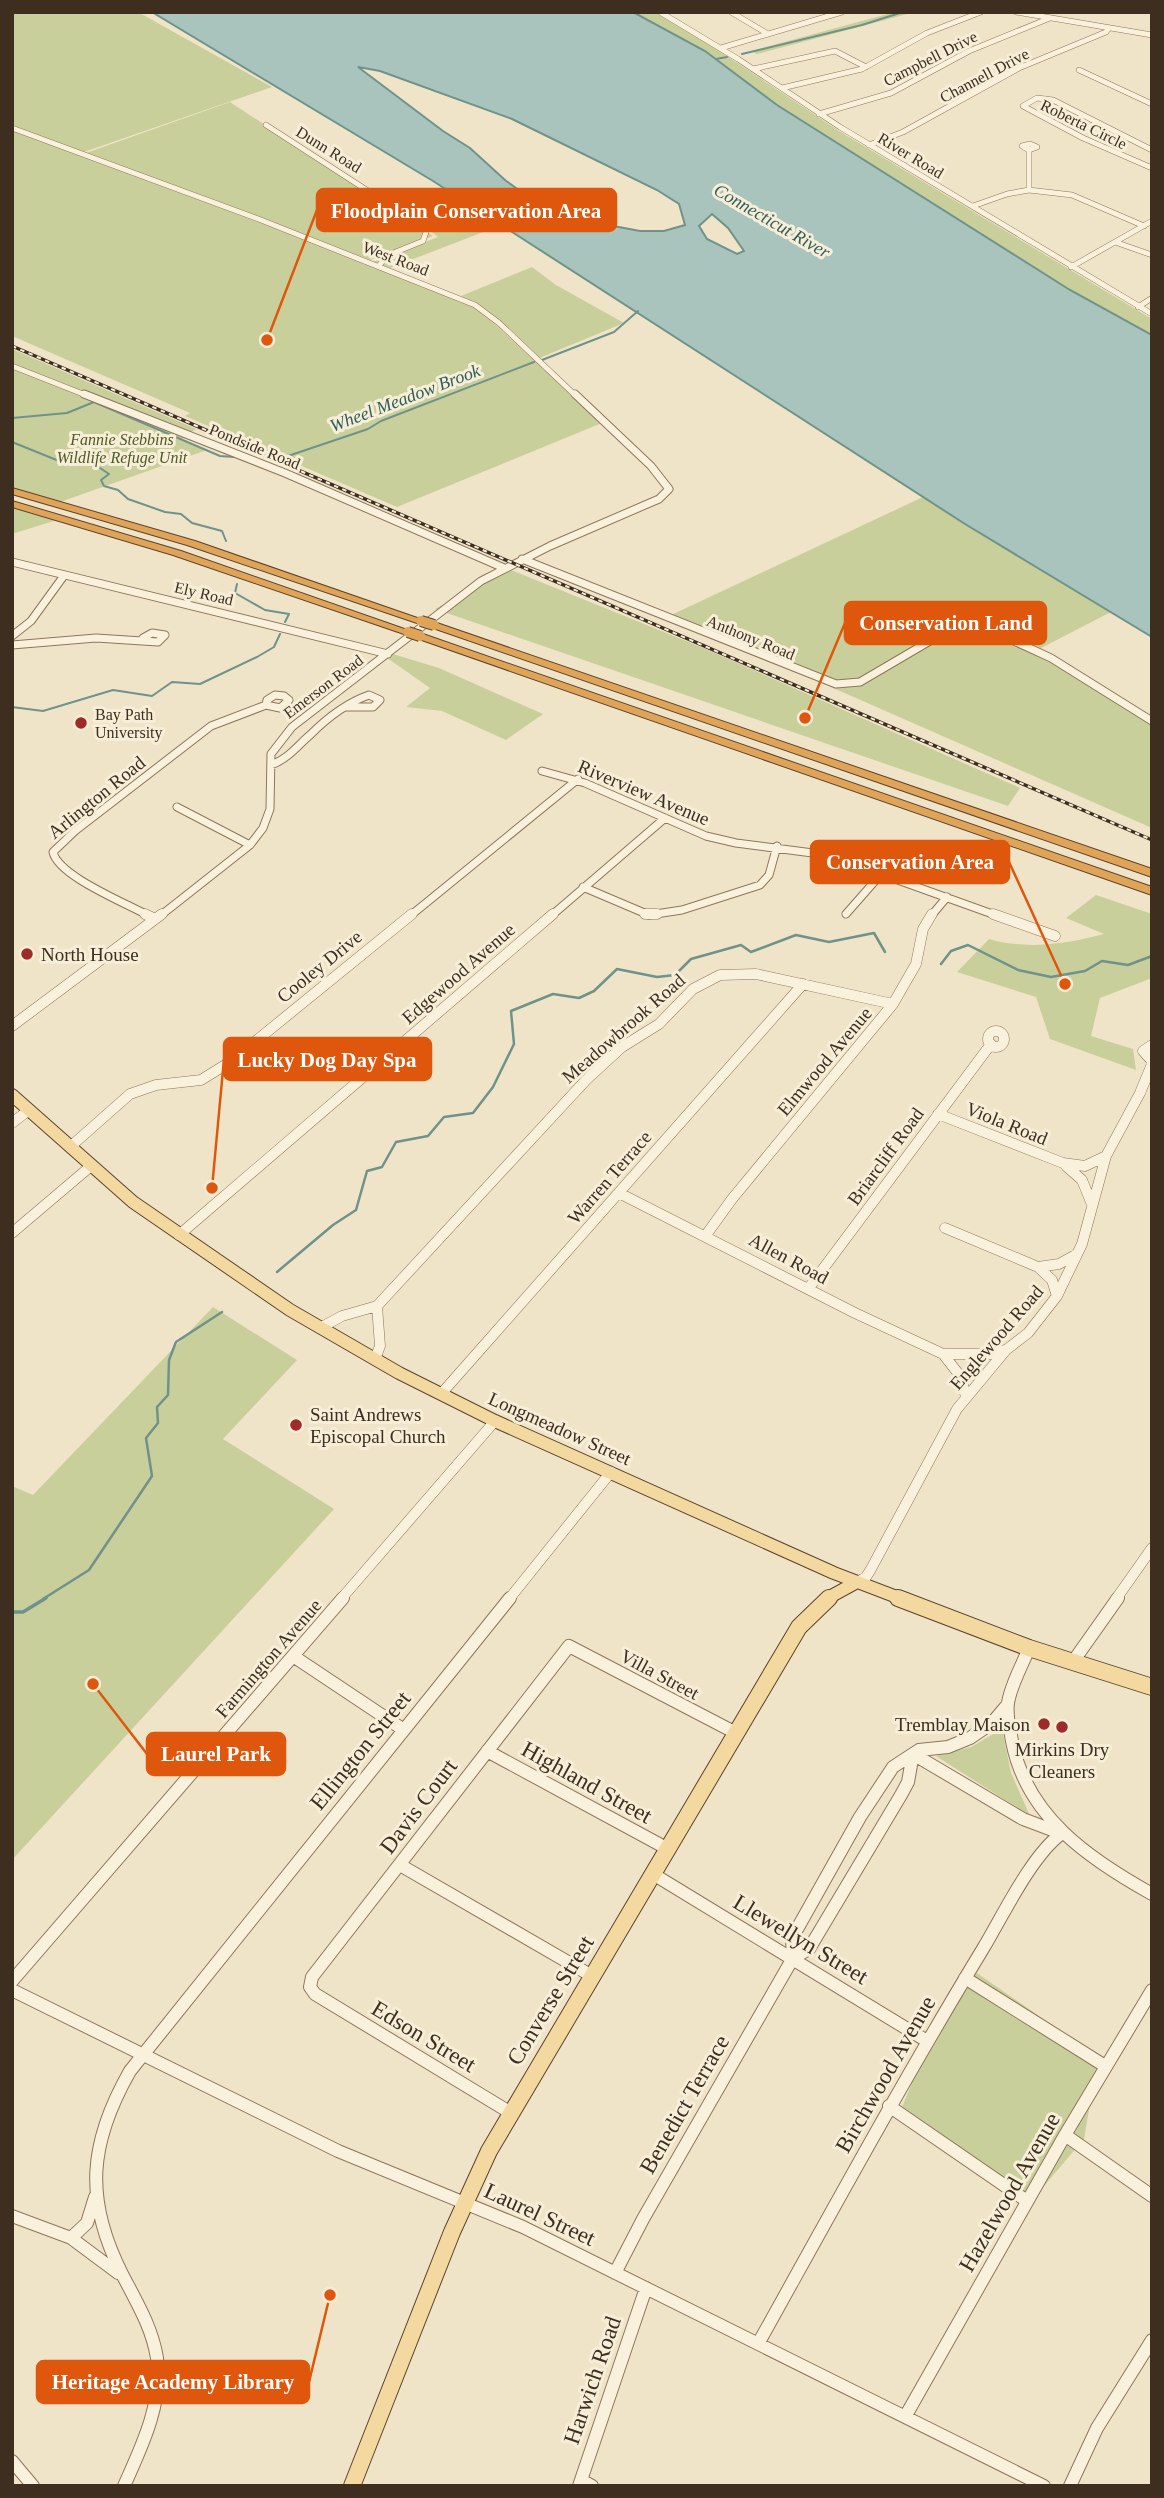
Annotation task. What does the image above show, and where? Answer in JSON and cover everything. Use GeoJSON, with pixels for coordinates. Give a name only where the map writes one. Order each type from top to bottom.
{"type":"FeatureCollection","features":[{"type":"Feature","properties":{"kind":"highway"},"geometry":{"type":"LineString","coordinates":[[12,491],[191,543],[1152,873]]}},
{"type":"Feature","properties":{"kind":"highway"},"geometry":{"type":"LineString","coordinates":[[12,504],[203,561],[1152,891]]}},
{"type":"Feature","properties":{"kind":"main road","name":"Longmeadow Street"},"geometry":{"type":"LineString","coordinates":[[12,1095],[91,1166],[179,1235],[320,1328],[441,1394],[495,1421],[857,1582],[1029,1648],[1152,1687]]}},
{"type":"Feature","properties":{"kind":"main road","name":"Converse Street"},"geometry":{"type":"LineString","coordinates":[[352,2486],[465,2202],[489,2151],[803,1622],[823,1601],[857,1582]]}},
{"type":"Feature","properties":{"kind":"street","name":"River Road"},"geometry":{"type":"LineString","coordinates":[[660,12],[721,48],[869,145],[1152,314]]}},
{"type":"Feature","properties":{"kind":"street"},"geometry":{"type":"LineString","coordinates":[[731,12],[768,34]]}},
{"type":"Feature","properties":{"kind":"street"},"geometry":{"type":"LineString","coordinates":[[810,12],[823,18]]}},
{"type":"Feature","properties":{"kind":"street"},"geometry":{"type":"LineString","coordinates":[[721,48],[842,12]]}},
{"type":"Feature","properties":{"kind":"street"},"geometry":{"type":"LineString","coordinates":[[782,88],[866,67],[927,33],[981,12]]}},
{"type":"Feature","properties":{"kind":"street"},"geometry":{"type":"LineString","coordinates":[[1016,12],[1152,35]]}},
{"type":"Feature","properties":{"kind":"street","name":"Campbell Drive"},"geometry":{"type":"LineString","coordinates":[[819,114],[891,93],[970,51],[1050,18]]}},
{"type":"Feature","properties":{"kind":"street","name":"Channell Drive"},"geometry":{"type":"LineString","coordinates":[[869,145],[903,132],[1019,68],[1110,28]]}},
{"type":"Feature","properties":{"kind":"street"},"geometry":{"type":"LineString","coordinates":[[753,69],[835,51],[866,67]]}},
{"type":"Feature","properties":{"kind":"street"},"geometry":{"type":"LineString","coordinates":[[1079,69],[1152,104]]}},
{"type":"Feature","properties":{"kind":"street","name":"Roberta Circle"},"geometry":{"type":"LineString","coordinates":[[1152,150],[1053,100],[1037,97],[1024,106],[1083,138],[1152,168]]}},
{"type":"Feature","properties":{"kind":"street","name":"Dunn Road"},"geometry":{"type":"LineString","coordinates":[[266,125],[427,229],[423,241],[386,256],[379,266]]}},
{"type":"Feature","properties":{"kind":"street","name":"West Road"},"geometry":{"type":"LineString","coordinates":[[12,128],[379,266],[466,301],[488,313],[651,466],[668,484],[667,493]]}},
{"type":"Feature","properties":{"kind":"street"},"geometry":{"type":"LineString","coordinates":[[1028,190],[1030,150]]}},
{"type":"Feature","properties":{"kind":"street"},"geometry":{"type":"LineString","coordinates":[[973,206],[1028,190],[1072,195],[1149,224]]}},
{"type":"Feature","properties":{"kind":"street"},"geometry":{"type":"LineString","coordinates":[[1071,267],[1149,224]]}},
{"type":"Feature","properties":{"kind":"street"},"geometry":{"type":"LineString","coordinates":[[1115,242],[1152,255]]}},
{"type":"Feature","properties":{"kind":"street"},"geometry":{"type":"LineString","coordinates":[[1138,307],[1152,298]]}},
{"type":"Feature","properties":{"kind":"street","name":"Pondside Road"},"geometry":{"type":"LineString","coordinates":[[12,366],[274,468],[504,569]]}},
{"type":"Feature","properties":{"kind":"street","name":"Emerson Road"},"geometry":{"type":"LineString","coordinates":[[12,1026],[250,845],[263,828],[270,809],[273,749],[292,727],[481,581],[522,559],[667,493]]}},
{"type":"Feature","properties":{"kind":"street"},"geometry":{"type":"LineString","coordinates":[[481,581],[486,571],[484,559]]}},
{"type":"Feature","properties":{"kind":"street","name":"Anthony Road"},"geometry":{"type":"LineString","coordinates":[[522,559],[836,684],[860,682],[952,628],[967,625],[988,627],[1051,658],[1152,720]]}},
{"type":"Feature","properties":{"kind":"street","name":"Ely Road"},"geometry":{"type":"LineString","coordinates":[[12,562],[63,577],[252,619],[388,654]]}},
{"type":"Feature","properties":{"kind":"street"},"geometry":{"type":"LineString","coordinates":[[12,636],[26,625],[63,577]]}},
{"type":"Feature","properties":{"kind":"street"},"geometry":{"type":"LineString","coordinates":[[26,625],[39,642]]}},
{"type":"Feature","properties":{"kind":"street"},"geometry":{"type":"LineString","coordinates":[[12,645],[143,638]]}},
{"type":"Feature","properties":{"kind":"street","name":"Arlington Road"},"geometry":{"type":"LineString","coordinates":[[155,919],[74,876],[55,861],[54,852],[75,831],[211,726],[266,705]]}},
{"type":"Feature","properties":{"kind":"street"},"geometry":{"type":"LineString","coordinates":[[271,765],[287,758],[314,730],[346,707]]}},
{"type":"Feature","properties":{"kind":"street","name":"Riverview Avenue"},"geometry":{"type":"LineString","coordinates":[[542,771],[578,779],[715,839],[814,851],[1055,936]]}},
{"type":"Feature","properties":{"kind":"street","name":"Cooley Drive"},"geometry":{"type":"LineString","coordinates":[[70,1147],[130,1094],[156,1085],[201,1080],[224,1067],[578,779]]}},
{"type":"Feature","properties":{"kind":"street"},"geometry":{"type":"LineString","coordinates":[[177,807],[250,845]]}},
{"type":"Feature","properties":{"kind":"street","name":"Edgewood Avenue"},"geometry":{"type":"LineString","coordinates":[[179,1235],[665,818]]}},
{"type":"Feature","properties":{"kind":"street"},"geometry":{"type":"LineString","coordinates":[[583,887],[642,914],[666,914],[760,885],[769,875],[777,846]]}},
{"type":"Feature","properties":{"kind":"street"},"geometry":{"type":"LineString","coordinates":[[846,914],[882,873]]}},
{"type":"Feature","properties":{"kind":"street","name":"Elmwood Avenue"},"geometry":{"type":"LineString","coordinates":[[705,1235],[893,1004],[916,964],[923,929],[934,910],[947,897]]}},
{"type":"Feature","properties":{"kind":"street","name":"Meadowbrook Road"},"geometry":{"type":"LineString","coordinates":[[377,1306],[586,1080],[622,1047],[659,1024],[692,989],[711,978],[737,972],[893,1004]]}},
{"type":"Feature","properties":{"kind":"street","name":"Warren Terrace"},"geometry":{"type":"LineString","coordinates":[[441,1394],[803,984]]}},
{"type":"Feature","properties":{"kind":"street","name":"Briarcliff Road"},"geometry":{"type":"LineString","coordinates":[[808,1289],[991,1044]]}},
{"type":"Feature","properties":{"kind":"street","name":"Englewood Road"},"geometry":{"type":"LineString","coordinates":[[857,1582],[866,1577],[951,1419],[966,1397],[1006,1350],[1028,1333],[1056,1296],[1077,1254],[1106,1156],[1140,1093],[1152,1063],[1143,1051],[1152,1045]]}},
{"type":"Feature","properties":{"kind":"street"},"geometry":{"type":"LineString","coordinates":[[12,1123],[29,1110]]}},
{"type":"Feature","properties":{"kind":"street","name":"Viola Road"},"geometry":{"type":"LineString","coordinates":[[938,1114],[1063,1163],[1085,1166],[1106,1156]]}},
{"type":"Feature","properties":{"kind":"street","name":"Viola Road"},"geometry":{"type":"LineString","coordinates":[[1063,1163],[1082,1180],[1091,1205]]}},
{"type":"Feature","properties":{"kind":"street"},"geometry":{"type":"LineString","coordinates":[[12,1233],[91,1166]]}},
{"type":"Feature","properties":{"kind":"street","name":"Allen Road"},"geometry":{"type":"LineString","coordinates":[[619,1192],[808,1289],[943,1354],[994,1354],[1006,1350]]}},
{"type":"Feature","properties":{"kind":"street"},"geometry":{"type":"LineString","coordinates":[[945,1228],[1038,1267],[1049,1277],[1056,1296]]}},
{"type":"Feature","properties":{"kind":"street"},"geometry":{"type":"LineString","coordinates":[[1038,1267],[1059,1264],[1077,1254]]}},
{"type":"Feature","properties":{"kind":"street"},"geometry":{"type":"LineString","coordinates":[[320,1328],[342,1316],[377,1306],[380,1340],[379,1355],[375,1359]]}},
{"type":"Feature","properties":{"kind":"street"},"geometry":{"type":"LineString","coordinates":[[943,1354],[961,1377],[966,1397]]}},
{"type":"Feature","properties":{"kind":"street","name":"Farmington Avenue"},"geometry":{"type":"LineString","coordinates":[[12,1981],[495,1421]]}},
{"type":"Feature","properties":{"kind":"street","name":"Ellington Street"},"geometry":{"type":"LineString","coordinates":[[96,2194],[95,2155],[103,2121],[126,2077],[611,1472]]}},
{"type":"Feature","properties":{"kind":"street"},"geometry":{"type":"LineString","coordinates":[[1072,1663],[1152,1548]]}},
{"type":"Feature","properties":{"kind":"street","name":"Villa Street"},"geometry":{"type":"LineString","coordinates":[[569,1646],[736,1733]]}},
{"type":"Feature","properties":{"kind":"street","name":"Davis Court"},"geometry":{"type":"LineString","coordinates":[[316,1994],[310,1987],[312,1977],[569,1646]]}},
{"type":"Feature","properties":{"kind":"street"},"geometry":{"type":"LineString","coordinates":[[1029,1648],[1007,1704],[1013,1752],[1022,1778],[1036,1802],[1062,1834],[1108,1870],[1152,1894]]}},
{"type":"Feature","properties":{"kind":"street"},"geometry":{"type":"LineString","coordinates":[[293,1656],[404,1730]]}},
{"type":"Feature","properties":{"kind":"street","name":"Benedict Terrace"},"geometry":{"type":"LineString","coordinates":[[793,1958],[792,1938],[860,1816],[890,1771],[919,1750],[947,1746],[970,1738],[992,1723],[1007,1704]]}},
{"type":"Feature","properties":{"kind":"street","name":"Highland Street"},"geometry":{"type":"LineString","coordinates":[[487,1751],[668,1849]]}},
{"type":"Feature","properties":{"kind":"street"},"geometry":{"type":"LineString","coordinates":[[913,1754],[1023,1819],[1062,1834]]}},
{"type":"Feature","properties":{"kind":"street","name":"Benedict Terrace"},"geometry":{"type":"LineString","coordinates":[[615,2273],[643,2219],[793,1958],[809,1949],[901,1795],[908,1782],[913,1754]]}},
{"type":"Feature","properties":{"kind":"street","name":"Birchwood Avenue"},"geometry":{"type":"LineString","coordinates":[[758,2344],[927,2041],[1038,1860],[1050,1842],[1062,1834]]}},
{"type":"Feature","properties":{"kind":"street"},"geometry":{"type":"LineString","coordinates":[[400,1865],[592,1976]]}},
{"type":"Feature","properties":{"kind":"street","name":"Llewellyn Street"},"geometry":{"type":"LineString","coordinates":[[653,1874],[927,2041]]}},
{"type":"Feature","properties":{"kind":"street"},"geometry":{"type":"LineString","coordinates":[[965,1978],[1105,2066]]}},
{"type":"Feature","properties":{"kind":"street","name":"Laurel Street"},"geometry":{"type":"LineString","coordinates":[[12,1990],[338,2151],[465,2202],[615,2273],[905,2417],[1026,2481],[1044,2486]]}},
{"type":"Feature","properties":{"kind":"street","name":"Hazelwood Avenue"},"geometry":{"type":"LineString","coordinates":[[905,2417],[1065,2135],[1152,1990]]}},
{"type":"Feature","properties":{"kind":"street","name":"Edson Street"},"geometry":{"type":"LineString","coordinates":[[316,1994],[511,2113]]}},
{"type":"Feature","properties":{"kind":"street"},"geometry":{"type":"LineString","coordinates":[[890,2106],[1027,2201]]}},
{"type":"Feature","properties":{"kind":"street"},"geometry":{"type":"LineString","coordinates":[[1065,2135],[1152,2196]]}},
{"type":"Feature","properties":{"kind":"street"},"geometry":{"type":"LineString","coordinates":[[71,2238],[87,2222],[96,2194]]}},
{"type":"Feature","properties":{"kind":"street"},"geometry":{"type":"LineString","coordinates":[[96,2194],[109,2245],[150,2328],[158,2377],[153,2413],[124,2486]]}},
{"type":"Feature","properties":{"kind":"street"},"geometry":{"type":"LineString","coordinates":[[12,2216],[71,2238],[104,2260],[130,2287]]}},
{"type":"Feature","properties":{"kind":"street","name":"Harwich Road"},"geometry":{"type":"LineString","coordinates":[[584,2484],[646,2288]]}},
{"type":"Feature","properties":{"kind":"street"},"geometry":{"type":"LineString","coordinates":[[1070,2486],[1097,2428],[1152,2340]]}},
{"type":"Feature","properties":{"kind":"street"},"geometry":{"type":"LineString","coordinates":[[12,2461],[33,2486]]}},
{"type":"Feature","properties":{"kind":"green space"},"geometry":{"type":"Polygon","coordinates":[[[12,12],[138,12],[272,87],[84,152],[12,126],[12,12]]]}},
{"type":"Feature","properties":{"kind":"green space"},"geometry":{"type":"Polygon","coordinates":[[[633,12],[654,12],[712,46],[839,131],[1152,319],[1152,335],[1070,290],[777,105],[705,51],[633,12]]]}},
{"type":"Feature","properties":{"kind":"green space"},"geometry":{"type":"Polygon","coordinates":[[[895,12],[915,12],[757,54],[751,51],[895,12]]]}},
{"type":"Feature","properties":{"kind":"green space"},"geometry":{"type":"Polygon","coordinates":[[[230,102],[433,236],[370,260],[86,153],[230,102]]]}},
{"type":"Feature","properties":{"kind":"green space"},"geometry":{"type":"Polygon","coordinates":[[[12,129],[472,303],[602,423],[397,507],[185,416],[190,413],[12,336],[12,129]]]}},
{"type":"Feature","properties":{"kind":"green space"},"geometry":{"type":"Polygon","coordinates":[[[441,193],[486,231],[390,268],[373,262],[438,237],[399,206],[441,193]]]}},
{"type":"Feature","properties":{"kind":"green space"},"geometry":{"type":"Polygon","coordinates":[[[532,267],[556,285],[624,323],[537,359],[475,302],[461,296],[532,267]]]}},
{"type":"Feature","properties":{"kind":"green space","name":"Fannie Stebbins Wildlife Refuge Unit"},"geometry":{"type":"Polygon","coordinates":[[[12,349],[196,429],[182,439],[207,450],[49,506],[12,495],[12,349]]]}},
{"type":"Feature","properties":{"kind":"green space"},"geometry":{"type":"Polygon","coordinates":[[[923,497],[1111,612],[1041,648],[1072,666],[1152,723],[1152,828],[669,616],[923,497]]]}},
{"type":"Feature","properties":{"kind":"green space"},"geometry":{"type":"Polygon","coordinates":[[[12,503],[57,520],[12,534],[12,503]]]}},
{"type":"Feature","properties":{"kind":"green space"},"geometry":{"type":"Polygon","coordinates":[[[511,570],[701,647],[1020,788],[1008,806],[435,609],[511,570]]]}},
{"type":"Feature","properties":{"kind":"green space"},"geometry":{"type":"Polygon","coordinates":[[[373,648],[439,668],[543,714],[506,740],[442,711],[406,707],[430,688],[373,648]]]}},
{"type":"Feature","properties":{"kind":"green space"},"geometry":{"type":"Polygon","coordinates":[[[1096,895],[1152,914],[1152,978],[1100,998],[1091,1036],[1133,1049],[1136,1070],[1050,1039],[1036,997],[957,972],[989,939],[1032,945],[1075,941],[1104,934],[1066,918],[1096,895]]]}},
{"type":"Feature","properties":{"kind":"green space"},"geometry":{"type":"Polygon","coordinates":[[[213,1307],[297,1360],[223,1439],[334,1509],[12,1860],[12,1486],[33,1495],[213,1307]]]}},
{"type":"Feature","properties":{"kind":"green space"},"geometry":{"type":"Polygon","coordinates":[[[1002,1729],[1011,1773],[1030,1816],[936,1756],[971,1747],[1002,1729]]]}},
{"type":"Feature","properties":{"kind":"green space"},"geometry":{"type":"Polygon","coordinates":[[[977,1973],[1098,2057],[1084,2139],[1033,2199],[900,2112],[938,2019],[977,1973]]]}},
{"type":"Feature","properties":{"kind":"water","name":"Connecticut River"},"geometry":{"type":"Polygon","coordinates":[[[152,12],[633,12],[705,51],[777,105],[1070,290],[1152,335],[1152,637],[965,524],[433,181],[152,12]],[[358,67],[470,148],[505,180],[545,209],[587,221],[640,231],[664,231],[685,225],[679,204],[657,190],[512,119],[380,71],[358,67]],[[712,214],[699,226],[707,239],[737,254],[744,251],[728,228],[712,214]]]}},
{"type":"Feature","properties":{"kind":"waterway"},"geometry":{"type":"LineString","coordinates":[[742,54],[862,25],[903,12]]}},
{"type":"Feature","properties":{"kind":"waterway"},"geometry":{"type":"LineString","coordinates":[[716,59],[727,57]]}},
{"type":"Feature","properties":{"kind":"waterway","name":"Wheel Meadow Brook"},"geometry":{"type":"LineString","coordinates":[[542,360],[614,332],[638,311]]}},
{"type":"Feature","properties":{"kind":"waterway","name":"Wheel Meadow Brook"},"geometry":{"type":"LineString","coordinates":[[285,457],[368,429],[381,421],[534,362]]}},
{"type":"Feature","properties":{"kind":"waterway","name":"Wheel Meadow Brook"},"geometry":{"type":"LineString","coordinates":[[12,418],[67,413],[94,402],[220,456],[234,457]]}},
{"type":"Feature","properties":{"kind":"waterway","name":"Wheel Meadow Brook"},"geometry":{"type":"LineString","coordinates":[[12,442],[64,463],[94,464],[109,474],[101,480],[104,486],[118,490],[128,499],[165,512],[181,514],[192,523],[222,531],[226,541]]}},
{"type":"Feature","properties":{"kind":"waterway","name":"Wheel Meadow Brook"},"geometry":{"type":"LineString","coordinates":[[237,584],[235,593],[265,610],[289,614],[285,622]]}},
{"type":"Feature","properties":{"kind":"waterway","name":"Wheel Meadow Brook"},"geometry":{"type":"LineString","coordinates":[[12,707],[43,711],[113,690],[152,696],[172,682],[200,684],[274,647],[280,634]]}},
{"type":"Feature","properties":{"kind":"waterway"},"geometry":{"type":"LineString","coordinates":[[277,1272],[333,1225],[356,1210],[367,1171],[382,1167],[396,1142],[428,1136],[444,1117],[473,1113],[493,1087],[514,1044],[511,1011],[553,994],[579,998],[594,991],[617,969],[657,977],[675,975],[691,959],[741,945],[751,952],[796,935],[829,942],[874,933],[885,952]]}},
{"type":"Feature","properties":{"kind":"waterway"},"geometry":{"type":"LineString","coordinates":[[941,964],[951,951],[968,945],[1018,970],[1051,977],[1085,971],[1102,961],[1128,965],[1152,956]]}},
{"type":"Feature","properties":{"kind":"waterway"},"geometry":{"type":"LineString","coordinates":[[43,1599],[89,1570],[152,1476],[146,1438],[158,1423],[157,1407],[168,1395],[169,1360],[176,1342],[222,1312]]}},
{"type":"Feature","properties":{"kind":"waterway"},"geometry":{"type":"LineString","coordinates":[[12,1612],[23,1612],[46,1598]]}},
{"type":"Feature","properties":{"kind":"railway"},"geometry":{"type":"LineString","coordinates":[[12,346],[1152,840]]}},
{"type":"Feature","properties":{"kind":"place","name":"Floodplain Conservation Area"},"geometry":{"type":"Point","coordinates":[267,340]}},
{"type":"Feature","properties":{"kind":"place","name":"Conservation Land"},"geometry":{"type":"Point","coordinates":[805,718]}},
{"type":"Feature","properties":{"kind":"place","name":"Bay Path University"},"geometry":{"type":"Point","coordinates":[81,723]}},
{"type":"Feature","properties":{"kind":"place","name":"North House"},"geometry":{"type":"Point","coordinates":[27,954]}},
{"type":"Feature","properties":{"kind":"place","name":"Conservation Area"},"geometry":{"type":"Point","coordinates":[1065,984]}},
{"type":"Feature","properties":{"kind":"place","name":"Lucky Dog Day Spa"},"geometry":{"type":"Point","coordinates":[212,1188]}},
{"type":"Feature","properties":{"kind":"place","name":"Saint Andrews Episcopal Church"},"geometry":{"type":"Point","coordinates":[296,1425]}},
{"type":"Feature","properties":{"kind":"place","name":"Laurel Park"},"geometry":{"type":"Point","coordinates":[93,1684]}},
{"type":"Feature","properties":{"kind":"place","name":"Tremblay Maison"},"geometry":{"type":"Point","coordinates":[1044,1724]}},
{"type":"Feature","properties":{"kind":"place","name":"Mirkins Dry Cleaners"},"geometry":{"type":"Point","coordinates":[1062,1727]}},
{"type":"Feature","properties":{"kind":"place","name":"Heritage Academy Library"},"geometry":{"type":"Point","coordinates":[330,2295]}}]}
